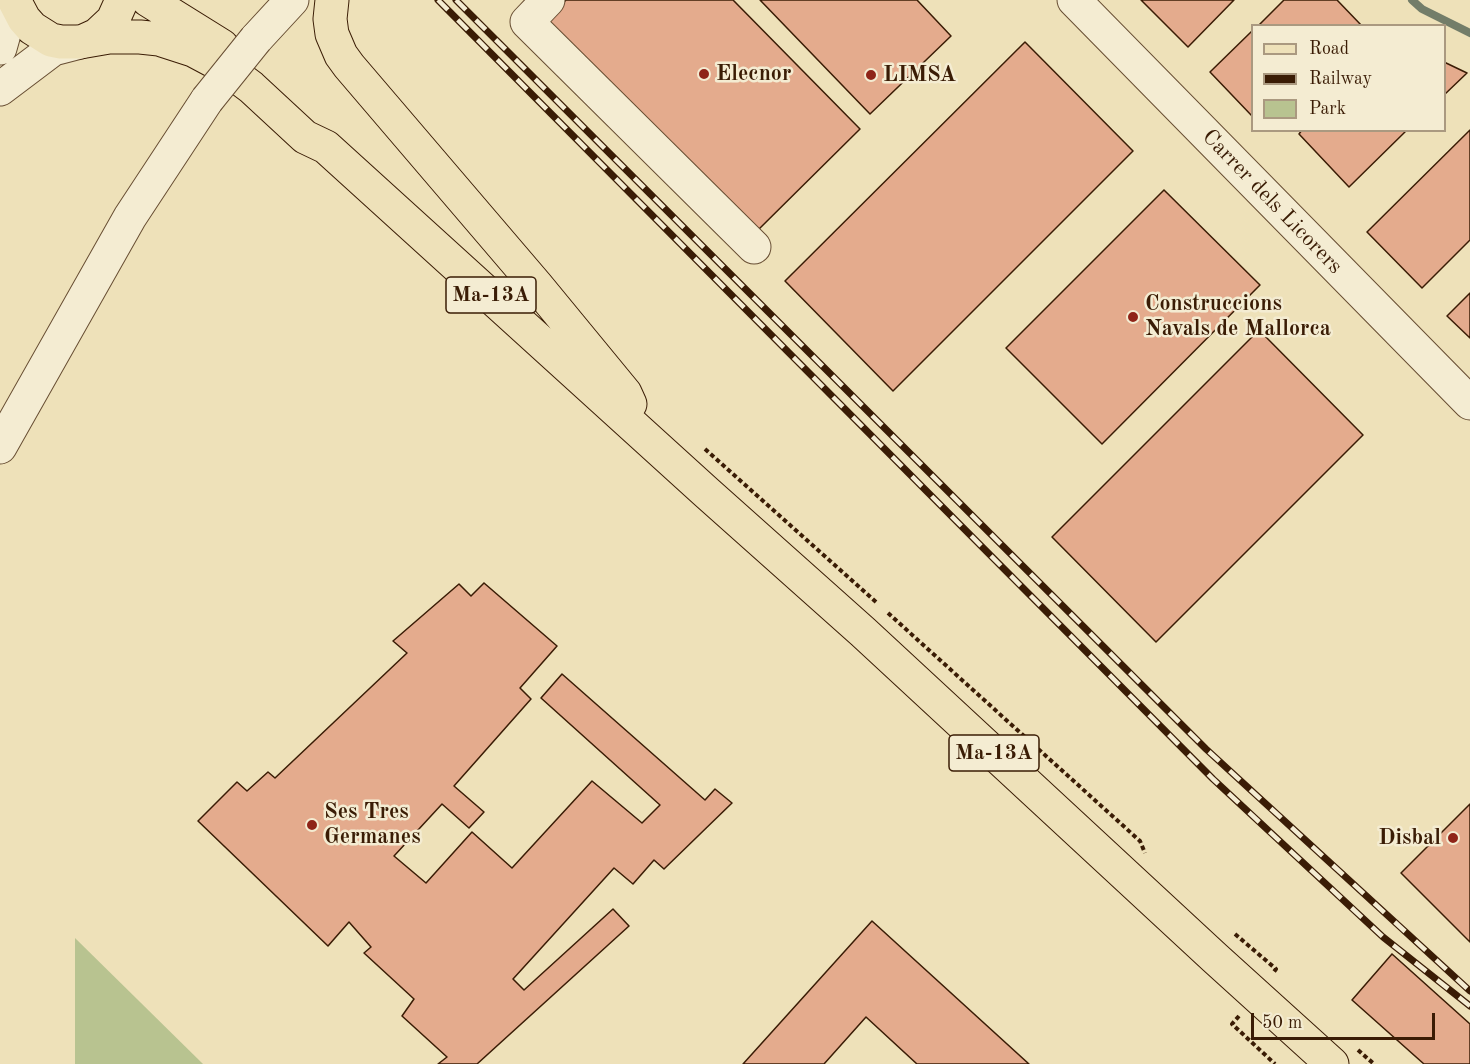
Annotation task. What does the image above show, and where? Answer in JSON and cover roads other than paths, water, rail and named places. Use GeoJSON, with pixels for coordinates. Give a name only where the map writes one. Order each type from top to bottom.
{"type":"FeatureCollection","features":[{"type":"Feature","properties":{"kind":"main road","name":"Ma-13A"},"geometry":{"type":"LineString","coordinates":[[14,0],[24,19],[41,35],[61,42],[123,36],[140,37],[159,39],[193,50],[223,66],[251,87],[305,137],[326,147]]}},
{"type":"Feature","properties":{"kind":"main road"},"geometry":{"type":"LineString","coordinates":[[83,41],[97,34],[113,20],[120,9],[122,0]]}},
{"type":"Feature","properties":{"kind":"main road","name":"Ma-13A"},"geometry":{"type":"LineString","coordinates":[[148,0],[205,34],[234,56],[312,126],[326,147],[863,632],[1332,1064]]}},
{"type":"Feature","properties":{"kind":"main road"},"geometry":{"type":"LineString","coordinates":[[332,0],[330,19],[332,34],[341,55],[625,393],[654,444]]}},
{"type":"Feature","properties":{"kind":"street"},"geometry":{"type":"LineString","coordinates":[[0,48],[7,23],[6,0]]}},
{"type":"Feature","properties":{"kind":"street"},"geometry":{"type":"LineString","coordinates":[[0,447],[130,217],[207,100],[256,39],[292,0]]}},
{"type":"Feature","properties":{"kind":"street"},"geometry":{"type":"LineString","coordinates":[[549,0],[527,22],[754,247]]}},
{"type":"Feature","properties":{"kind":"street","name":"Carrer dels Licorers"},"geometry":{"type":"LineString","coordinates":[[1074,0],[1470,403]]}},
{"type":"Feature","properties":{"kind":"street"},"geometry":{"type":"LineString","coordinates":[[0,89],[47,52],[83,41]]}},
{"type":"Feature","properties":{"kind":"waterway"},"geometry":{"type":"LineString","coordinates":[[1412,0],[1422,9],[1470,33]]}},
{"type":"Feature","properties":{"kind":"railway"},"geometry":{"type":"LineString","coordinates":[[438,0],[1213,779],[1383,937],[1470,1006]]}},
{"type":"Feature","properties":{"kind":"railway"},"geometry":{"type":"LineString","coordinates":[[456,0],[1206,749],[1470,991]]}},
{"type":"Feature","properties":{"kind":"place","name":"Elecnor"},"geometry":{"type":"Point","coordinates":[704,74]}},
{"type":"Feature","properties":{"kind":"place","name":"LIMSA"},"geometry":{"type":"Point","coordinates":[871,75]}},
{"type":"Feature","properties":{"kind":"place","name":"Construccions Navals de Mallorca"},"geometry":{"type":"Point","coordinates":[1133,317]}},
{"type":"Feature","properties":{"kind":"place","name":"Ses Tres Germanes"},"geometry":{"type":"Point","coordinates":[312,825]}},
{"type":"Feature","properties":{"kind":"place","name":"Disbal"},"geometry":{"type":"Point","coordinates":[1453,838]}}]}
